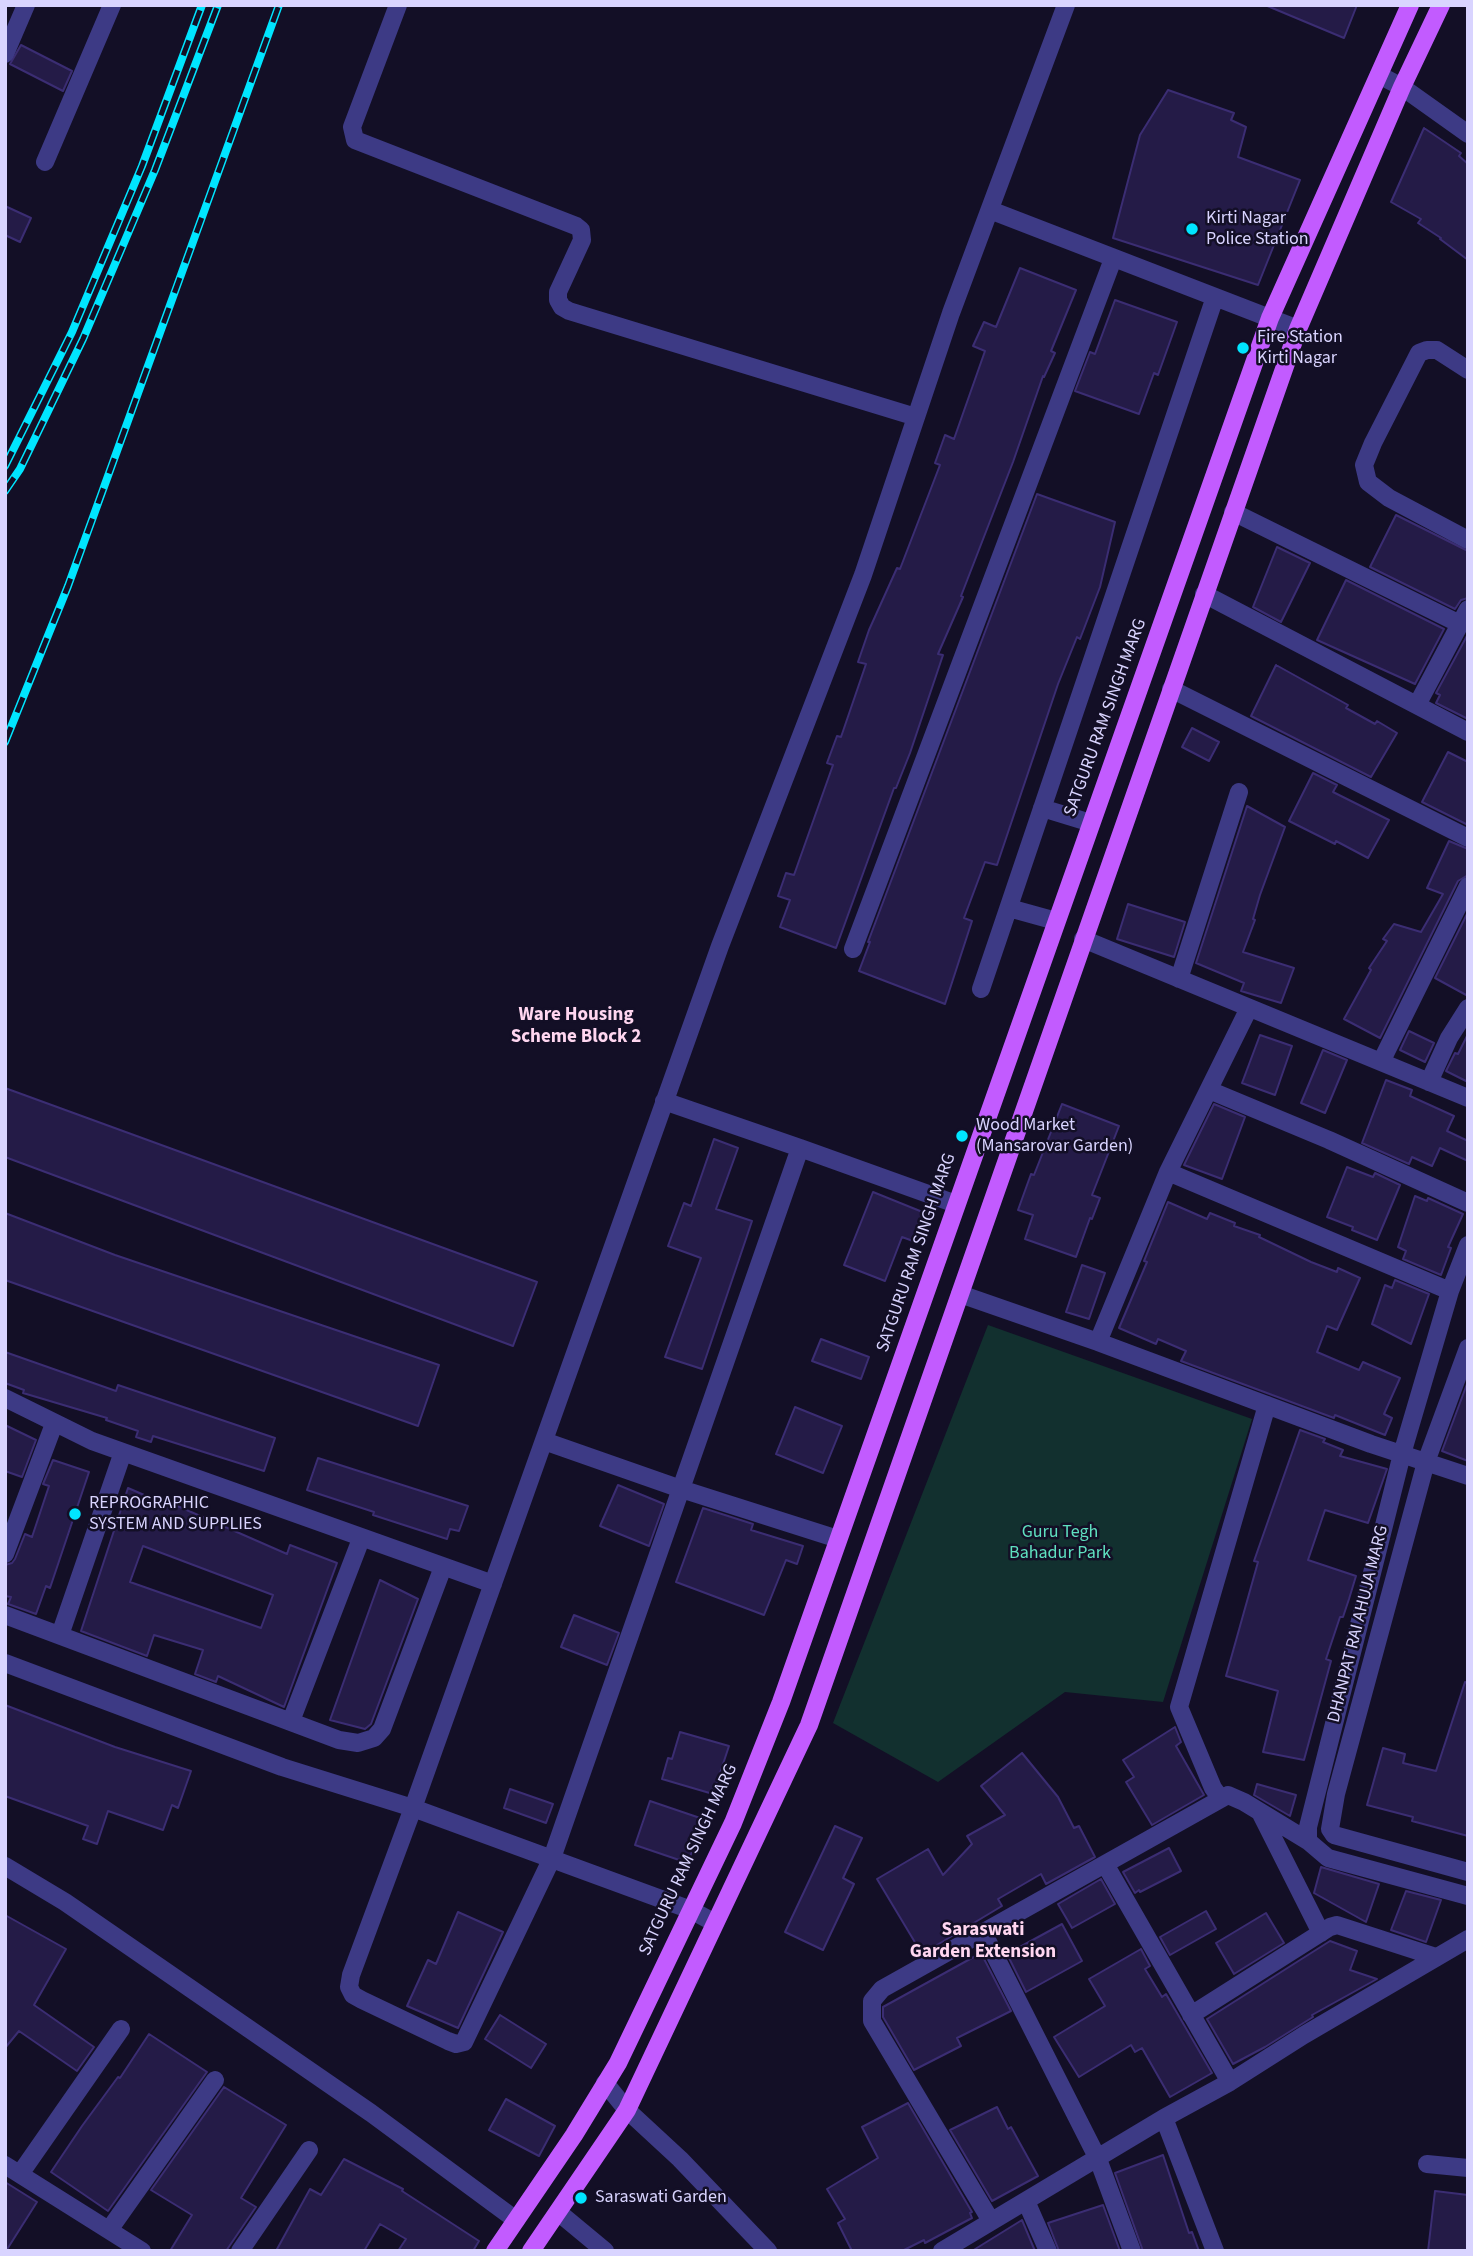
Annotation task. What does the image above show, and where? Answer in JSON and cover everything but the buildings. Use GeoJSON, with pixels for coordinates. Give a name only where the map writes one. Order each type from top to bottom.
{"type":"FeatureCollection","features":[{"type":"Feature","properties":{"kind":"main road","name":"SATGURU RAM SINGH MARG"},"geometry":{"type":"LineString","coordinates":[[495,2251],[574,2135],[618,2063],[733,1823],[780,1702],[1270,318],[1410,5]]}},
{"type":"Feature","properties":{"kind":"main road"},"geometry":{"type":"LineString","coordinates":[[531,2251],[627,2110],[809,1725],[1298,329],[1402,88],[1441,5]]}},
{"type":"Feature","properties":{"kind":"street"},"geometry":{"type":"LineString","coordinates":[[5,54],[26,5]]}},
{"type":"Feature","properties":{"kind":"street"},"geometry":{"type":"LineString","coordinates":[[45,162],[112,5]]}},
{"type":"Feature","properties":{"kind":"street"},"geometry":{"type":"LineString","coordinates":[[398,5],[352,127],[355,140],[581,230],[582,240],[558,292],[562,307],[916,417]]}},
{"type":"Feature","properties":{"kind":"street"},"geometry":{"type":"LineString","coordinates":[[800,1148],[552,1858],[468,2035],[464,2042],[456,2044],[448,2041],[353,1995],[349,1987],[351,1975],[720,946],[863,575],[951,313],[1066,5]]}},
{"type":"Feature","properties":{"kind":"street"},"geometry":{"type":"LineString","coordinates":[[1379,75],[1468,134]]}},
{"type":"Feature","properties":{"kind":"street"},"geometry":{"type":"LineString","coordinates":[[989,211],[1298,329]]}},
{"type":"Feature","properties":{"kind":"street"},"geometry":{"type":"LineString","coordinates":[[853,949],[1113,260]]}},
{"type":"Feature","properties":{"kind":"street"},"geometry":{"type":"LineString","coordinates":[[981,989],[1215,297]]}},
{"type":"Feature","properties":{"kind":"street"},"geometry":{"type":"LineString","coordinates":[[1468,370],[1437,350],[1419,353],[1364,465],[1368,482],[1389,498],[1468,540]]}},
{"type":"Feature","properties":{"kind":"street"},"geometry":{"type":"LineString","coordinates":[[1233,512],[1464,617],[1417,705]]}},
{"type":"Feature","properties":{"kind":"street"},"geometry":{"type":"LineString","coordinates":[[1204,594],[1468,732]]}},
{"type":"Feature","properties":{"kind":"street"},"geometry":{"type":"LineString","coordinates":[[1171,689],[1468,838]]}},
{"type":"Feature","properties":{"kind":"street"},"geometry":{"type":"LineString","coordinates":[[1179,979],[1239,792]]}},
{"type":"Feature","properties":{"kind":"street"},"geometry":{"type":"LineString","coordinates":[[1042,808],[1091,823]]}},
{"type":"Feature","properties":{"kind":"street"},"geometry":{"type":"LineString","coordinates":[[1381,1062],[1468,886]]}},
{"type":"Feature","properties":{"kind":"street"},"geometry":{"type":"LineString","coordinates":[[1009,908],[1056,921]]}},
{"type":"Feature","properties":{"kind":"street"},"geometry":{"type":"LineString","coordinates":[[1083,939],[1468,1098]]}},
{"type":"Feature","properties":{"kind":"street"},"geometry":{"type":"LineString","coordinates":[[1098,1342],[1168,1172],[1249,1008]]}},
{"type":"Feature","properties":{"kind":"street"},"geometry":{"type":"LineString","coordinates":[[1429,1082],[1449,1038],[1468,1008]]}},
{"type":"Feature","properties":{"kind":"street"},"geometry":{"type":"LineString","coordinates":[[1209,1090],[1329,1140],[1468,1203]]}},
{"type":"Feature","properties":{"kind":"street"},"geometry":{"type":"LineString","coordinates":[[664,1101],[956,1204]]}},
{"type":"Feature","properties":{"kind":"street"},"geometry":{"type":"LineString","coordinates":[[1168,1172],[1450,1291]]}},
{"type":"Feature","properties":{"kind":"street","name":"DHANPAT RAI AHUJA MARG"},"geometry":{"type":"LineString","coordinates":[[1308,1841],[1308,1827],[1402,1454],[1450,1291],[1468,1245]]}},
{"type":"Feature","properties":{"kind":"street"},"geometry":{"type":"LineString","coordinates":[[960,1294],[1468,1476]]}},
{"type":"Feature","properties":{"kind":"street","name":"DHANPAT RAI AHUJA MARG"},"geometry":{"type":"LineString","coordinates":[[1330,1829],[1336,1794],[1426,1462],[1468,1348]]}},
{"type":"Feature","properties":{"kind":"street"},"geometry":{"type":"LineString","coordinates":[[5,1398],[54,1424],[123,1452],[493,1584]]}},
{"type":"Feature","properties":{"kind":"street"},"geometry":{"type":"LineString","coordinates":[[1221,1799],[1213,1788],[1179,1707],[1267,1405]]}},
{"type":"Feature","properties":{"kind":"street"},"geometry":{"type":"LineString","coordinates":[[5,1554],[54,1424]]}},
{"type":"Feature","properties":{"kind":"street"},"geometry":{"type":"LineString","coordinates":[[544,1441],[681,1489],[838,1539]]}},
{"type":"Feature","properties":{"kind":"street"},"geometry":{"type":"LineString","coordinates":[[60,1635],[123,1452]]}},
{"type":"Feature","properties":{"kind":"street"},"geometry":{"type":"LineString","coordinates":[[291,1721],[361,1538]]}},
{"type":"Feature","properties":{"kind":"street"},"geometry":{"type":"LineString","coordinates":[[5,1615],[340,1740],[358,1743],[374,1738],[382,1729],[443,1567]]}},
{"type":"Feature","properties":{"kind":"street"},"geometry":{"type":"LineString","coordinates":[[5,1663],[282,1767],[413,1808],[552,1858],[691,1910],[716,1923]]}},
{"type":"Feature","properties":{"kind":"street"},"geometry":{"type":"LineString","coordinates":[[990,2221],[872,2021],[872,2001],[881,1989],[1228,1795],[1236,1797],[1308,1841],[1318,1852],[1338,1861],[1468,1896]]}},
{"type":"Feature","properties":{"kind":"street"},"geometry":{"type":"LineString","coordinates":[[1260,1812],[1321,1933]]}},
{"type":"Feature","properties":{"kind":"street"},"geometry":{"type":"LineString","coordinates":[[1308,1841],[1330,1829],[1334,1835],[1468,1872]]}},
{"type":"Feature","properties":{"kind":"street"},"geometry":{"type":"LineString","coordinates":[[1105,1864],[1230,2082]]}},
{"type":"Feature","properties":{"kind":"street"},"geometry":{"type":"LineString","coordinates":[[5,1866],[65,1902],[348,2098],[516,2220]]}},
{"type":"Feature","properties":{"kind":"street"},"geometry":{"type":"LineString","coordinates":[[1191,2015],[1330,1927],[1342,1925],[1436,1957]]}},
{"type":"Feature","properties":{"kind":"street"},"geometry":{"type":"LineString","coordinates":[[984,1932],[1098,2160],[1132,2251]]}},
{"type":"Feature","properties":{"kind":"street"},"geometry":{"type":"LineString","coordinates":[[950,2249],[990,2221],[1098,2160],[1164,2118],[1230,2082],[1468,1939]]}},
{"type":"Feature","properties":{"kind":"street"},"geometry":{"type":"LineString","coordinates":[[121,2029],[13,2169],[142,2251]]}},
{"type":"Feature","properties":{"kind":"street"},"geometry":{"type":"LineString","coordinates":[[109,2230],[215,2080]]}},
{"type":"Feature","properties":{"kind":"street"},"geometry":{"type":"LineString","coordinates":[[605,2083],[627,2110],[680,2159],[768,2251]]}},
{"type":"Feature","properties":{"kind":"street"},"geometry":{"type":"LineString","coordinates":[[1164,2118],[1215,2251]]}},
{"type":"Feature","properties":{"kind":"street"},"geometry":{"type":"LineString","coordinates":[[240,2251],[309,2150]]}},
{"type":"Feature","properties":{"kind":"street"},"geometry":{"type":"LineString","coordinates":[[1427,2164],[1468,2168]]}},
{"type":"Feature","properties":{"kind":"street"},"geometry":{"type":"LineString","coordinates":[[1026,2201],[1048,2251]]}},
{"type":"Feature","properties":{"kind":"street"},"geometry":{"type":"LineString","coordinates":[[558,2212],[605,2251]]}},
{"type":"Feature","properties":{"kind":"green space","name":"Guru Tegh Bahadur Park"},"geometry":{"type":"Polygon","coordinates":[[[988,1325],[1252,1419],[1163,1702],[1065,1692],[938,1782],[833,1723],[988,1325]]]}},
{"type":"Feature","properties":{"kind":"railway"},"geometry":{"type":"LineString","coordinates":[[5,466],[72,332],[142,166],[202,5]]}},
{"type":"Feature","properties":{"kind":"railway"},"geometry":{"type":"LineString","coordinates":[[5,491],[20,469],[83,339],[155,170],[218,5]]}},
{"type":"Feature","properties":{"kind":"railway"},"geometry":{"type":"LineString","coordinates":[[5,742],[68,586],[279,5]]}},
{"type":"Feature","properties":{"kind":"place","name":"Kirti Nagar Police Station"},"geometry":{"type":"Point","coordinates":[1192,229]}},
{"type":"Feature","properties":{"kind":"place","name":"Fire Station Kirti Nagar"},"geometry":{"type":"Point","coordinates":[1243,348]}},
{"type":"Feature","properties":{"kind":"place","name":"Wood Market (Mansarovar Garden)"},"geometry":{"type":"Point","coordinates":[962,1136]}},
{"type":"Feature","properties":{"kind":"place","name":"REPROGRAPHIC SYSTEM AND SUPPLIES"},"geometry":{"type":"Point","coordinates":[75,1514]}},
{"type":"Feature","properties":{"kind":"place","name":"Saraswati Garden"},"geometry":{"type":"Point","coordinates":[581,2198]}},
{"type":"Feature","properties":{"kind":"district","name":"Ware Housing Scheme Block 2"},"geometry":{"type":"Point","coordinates":[576,1027]}},
{"type":"Feature","properties":{"kind":"district","name":"Saraswati Garden Extension"},"geometry":{"type":"Point","coordinates":[983,1942]}}]}
